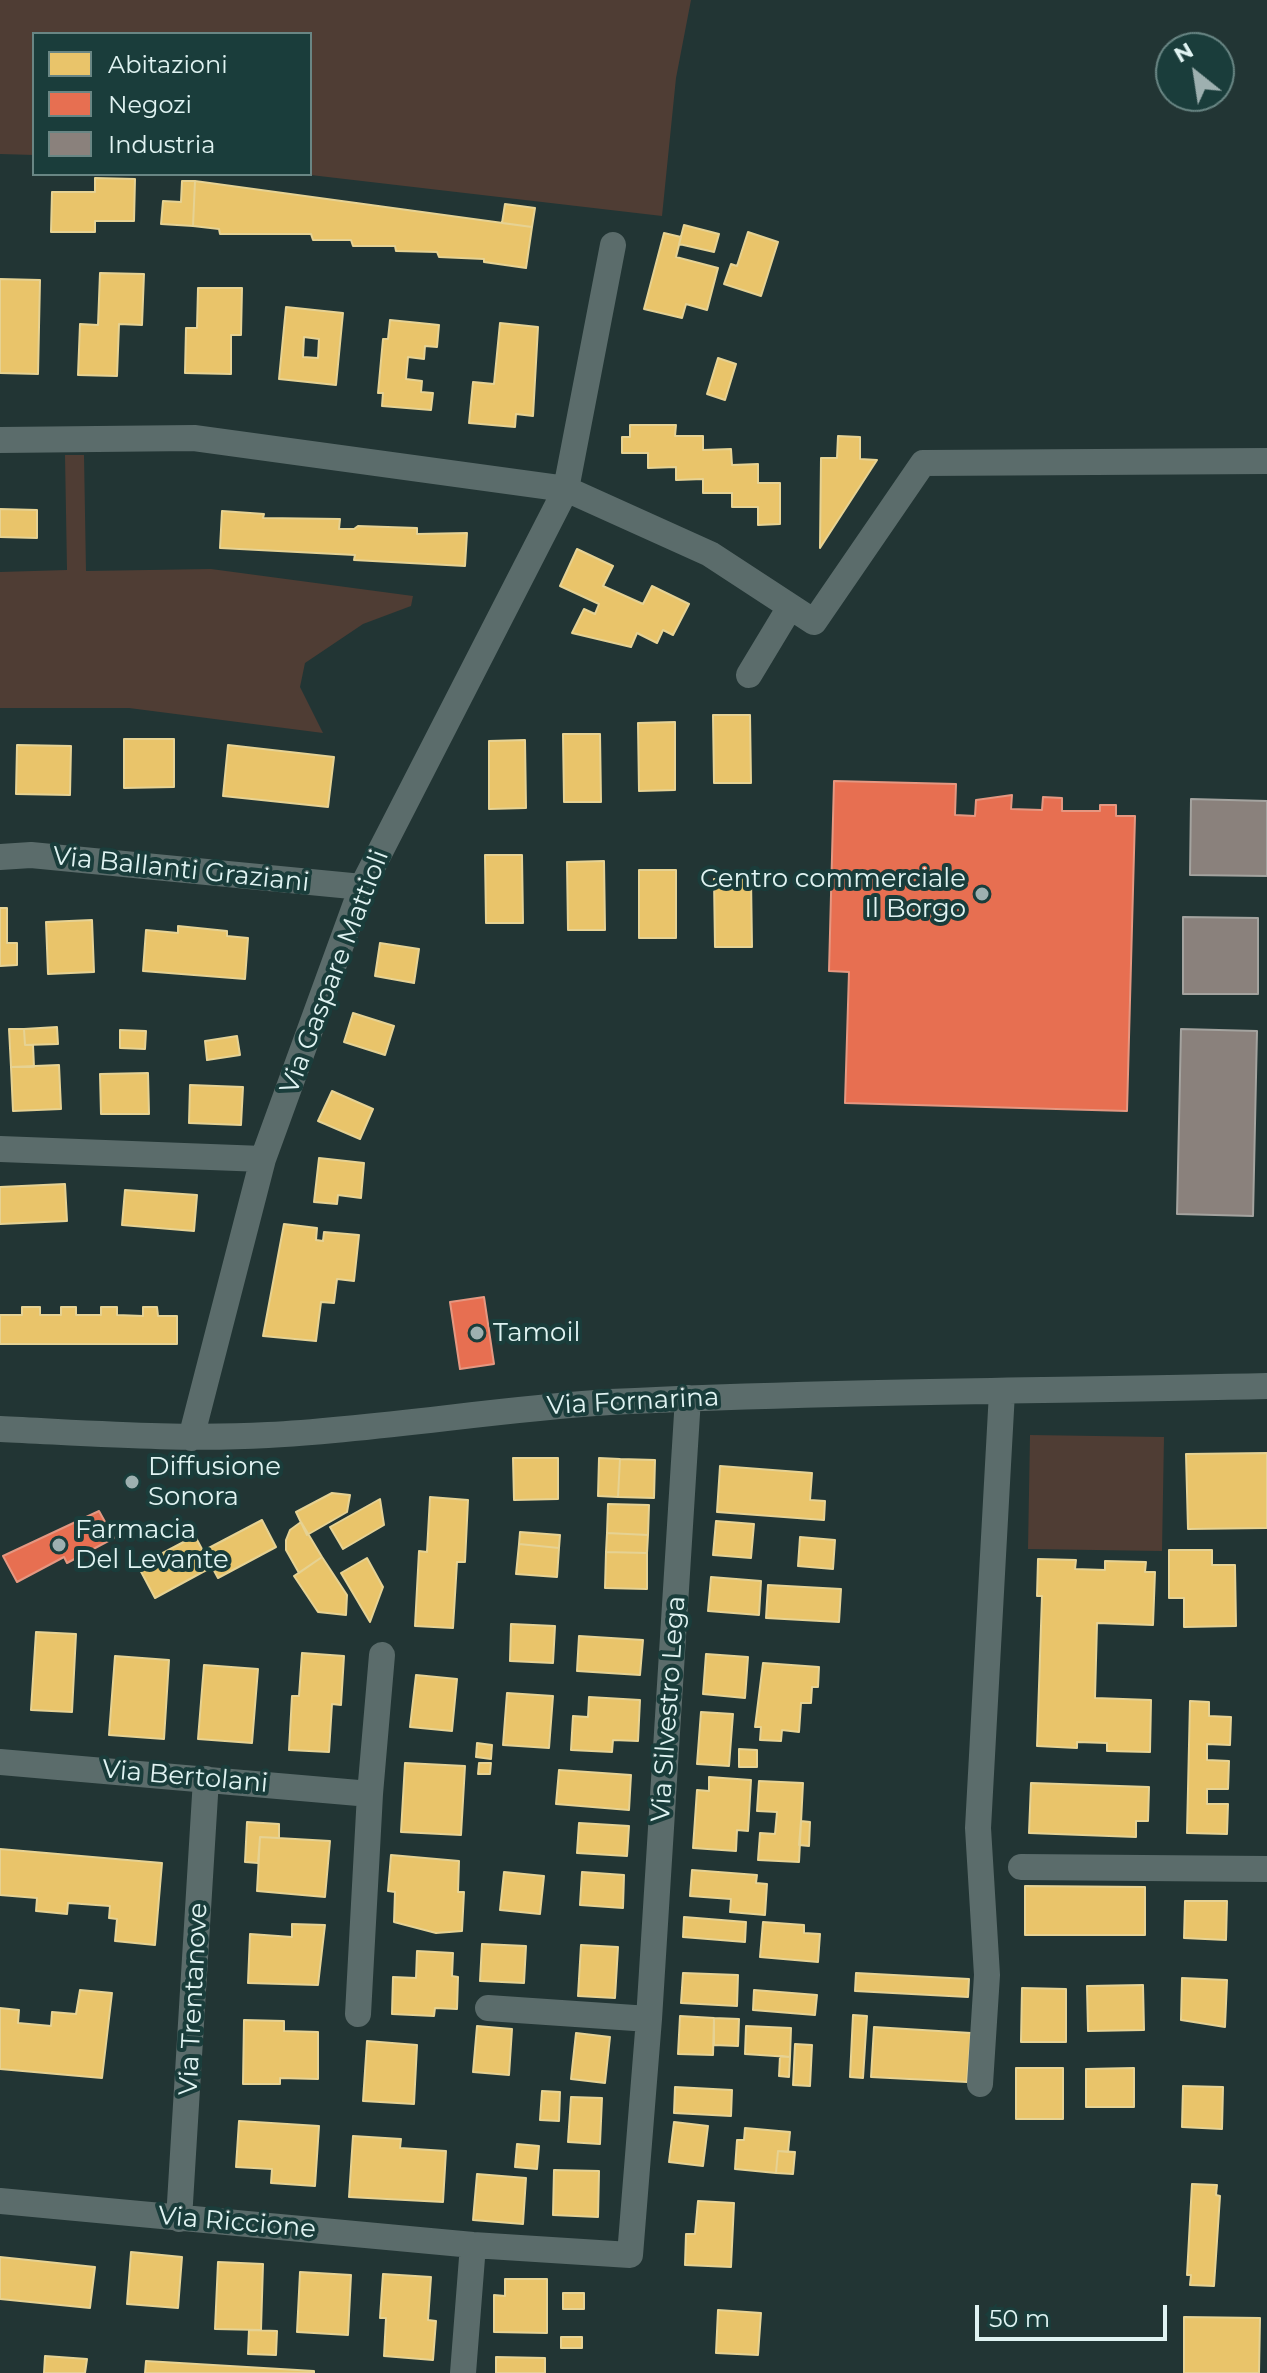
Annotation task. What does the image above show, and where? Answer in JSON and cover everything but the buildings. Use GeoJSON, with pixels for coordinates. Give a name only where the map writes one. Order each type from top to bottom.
{"type":"FeatureCollection","features":[{"type":"Feature","properties":{"kind":"street","name":"Via Gaspare Mattioli"},"geometry":{"type":"LineString","coordinates":[[191,1438],[263,1159],[362,887],[566,489],[613,245]]}},
{"type":"Feature","properties":{"kind":"street"},"geometry":{"type":"LineString","coordinates":[[0,440],[194,438],[566,489],[710,554],[814,622],[923,463],[1267,461]]}},
{"type":"Feature","properties":{"kind":"street"},"geometry":{"type":"LineString","coordinates":[[749,675],[790,607]]}},
{"type":"Feature","properties":{"kind":"street","name":"Via Ballanti Graziani"},"geometry":{"type":"LineString","coordinates":[[0,857],[31,855],[362,887]]}},
{"type":"Feature","properties":{"kind":"street"},"geometry":{"type":"LineString","coordinates":[[0,1149],[263,1159]]}},
{"type":"Feature","properties":{"kind":"street","name":"Via Fornarina"},"geometry":{"type":"LineString","coordinates":[[0,1429],[191,1438],[371,1428],[535,1407],[688,1398],[1267,1386]]}},
{"type":"Feature","properties":{"kind":"street"},"geometry":{"type":"LineString","coordinates":[[980,2084],[987,1975],[978,1828],[1002,1392]]}},
{"type":"Feature","properties":{"kind":"street","name":"Via Silvestro Lega"},"geometry":{"type":"LineString","coordinates":[[473,2245],[630,2255],[649,2019],[688,1398]]}},
{"type":"Feature","properties":{"kind":"street"},"geometry":{"type":"LineString","coordinates":[[358,2014],[370,1794],[382,1655]]}},
{"type":"Feature","properties":{"kind":"street","name":"Via Bertolani"},"geometry":{"type":"LineString","coordinates":[[0,1762],[370,1794]]}},
{"type":"Feature","properties":{"kind":"street","name":"Via Trentanove"},"geometry":{"type":"LineString","coordinates":[[179,2219],[206,1779]]}},
{"type":"Feature","properties":{"kind":"street"},"geometry":{"type":"LineString","coordinates":[[1021,1867],[1267,1869]]}},
{"type":"Feature","properties":{"kind":"street"},"geometry":{"type":"LineString","coordinates":[[488,2008],[649,2019]]}},
{"type":"Feature","properties":{"kind":"street","name":"Via Riccione"},"geometry":{"type":"LineString","coordinates":[[0,2201],[473,2245]]}},
{"type":"Feature","properties":{"kind":"street"},"geometry":{"type":"LineString","coordinates":[[463,2373],[473,2245]]}},
{"type":"Feature","properties":{"kind":"shaded area"},"geometry":{"type":"Polygon","coordinates":[[[0,0],[691,0],[676,78],[662,216],[312,175],[312,32],[32,32],[32,155],[0,154],[0,0]]]}},
{"type":"Feature","properties":{"kind":"shaded area"},"geometry":{"type":"Polygon","coordinates":[[[65,455],[84,455],[86,571],[211,569],[413,596],[411,606],[363,624],[305,663],[300,687],[323,733],[129,708],[0,708],[0,572],[67,570],[65,455]]]}},
{"type":"Feature","properties":{"kind":"shaded area"},"geometry":{"type":"Polygon","coordinates":[[[1030,1435],[1164,1437],[1162,1551],[1028,1549],[1030,1435]]]}},
{"type":"Feature","properties":{"kind":"place","name":"Centro commerciale Il Borgo"},"geometry":{"type":"Point","coordinates":[982,894]}},
{"type":"Feature","properties":{"kind":"place","name":"Tamoil"},"geometry":{"type":"Point","coordinates":[477,1333]}},
{"type":"Feature","properties":{"kind":"place","name":"Diffusione Sonora"},"geometry":{"type":"Point","coordinates":[132,1482]}},
{"type":"Feature","properties":{"kind":"place","name":"Farmacia Del Levante"},"geometry":{"type":"Point","coordinates":[59,1545]}}]}
